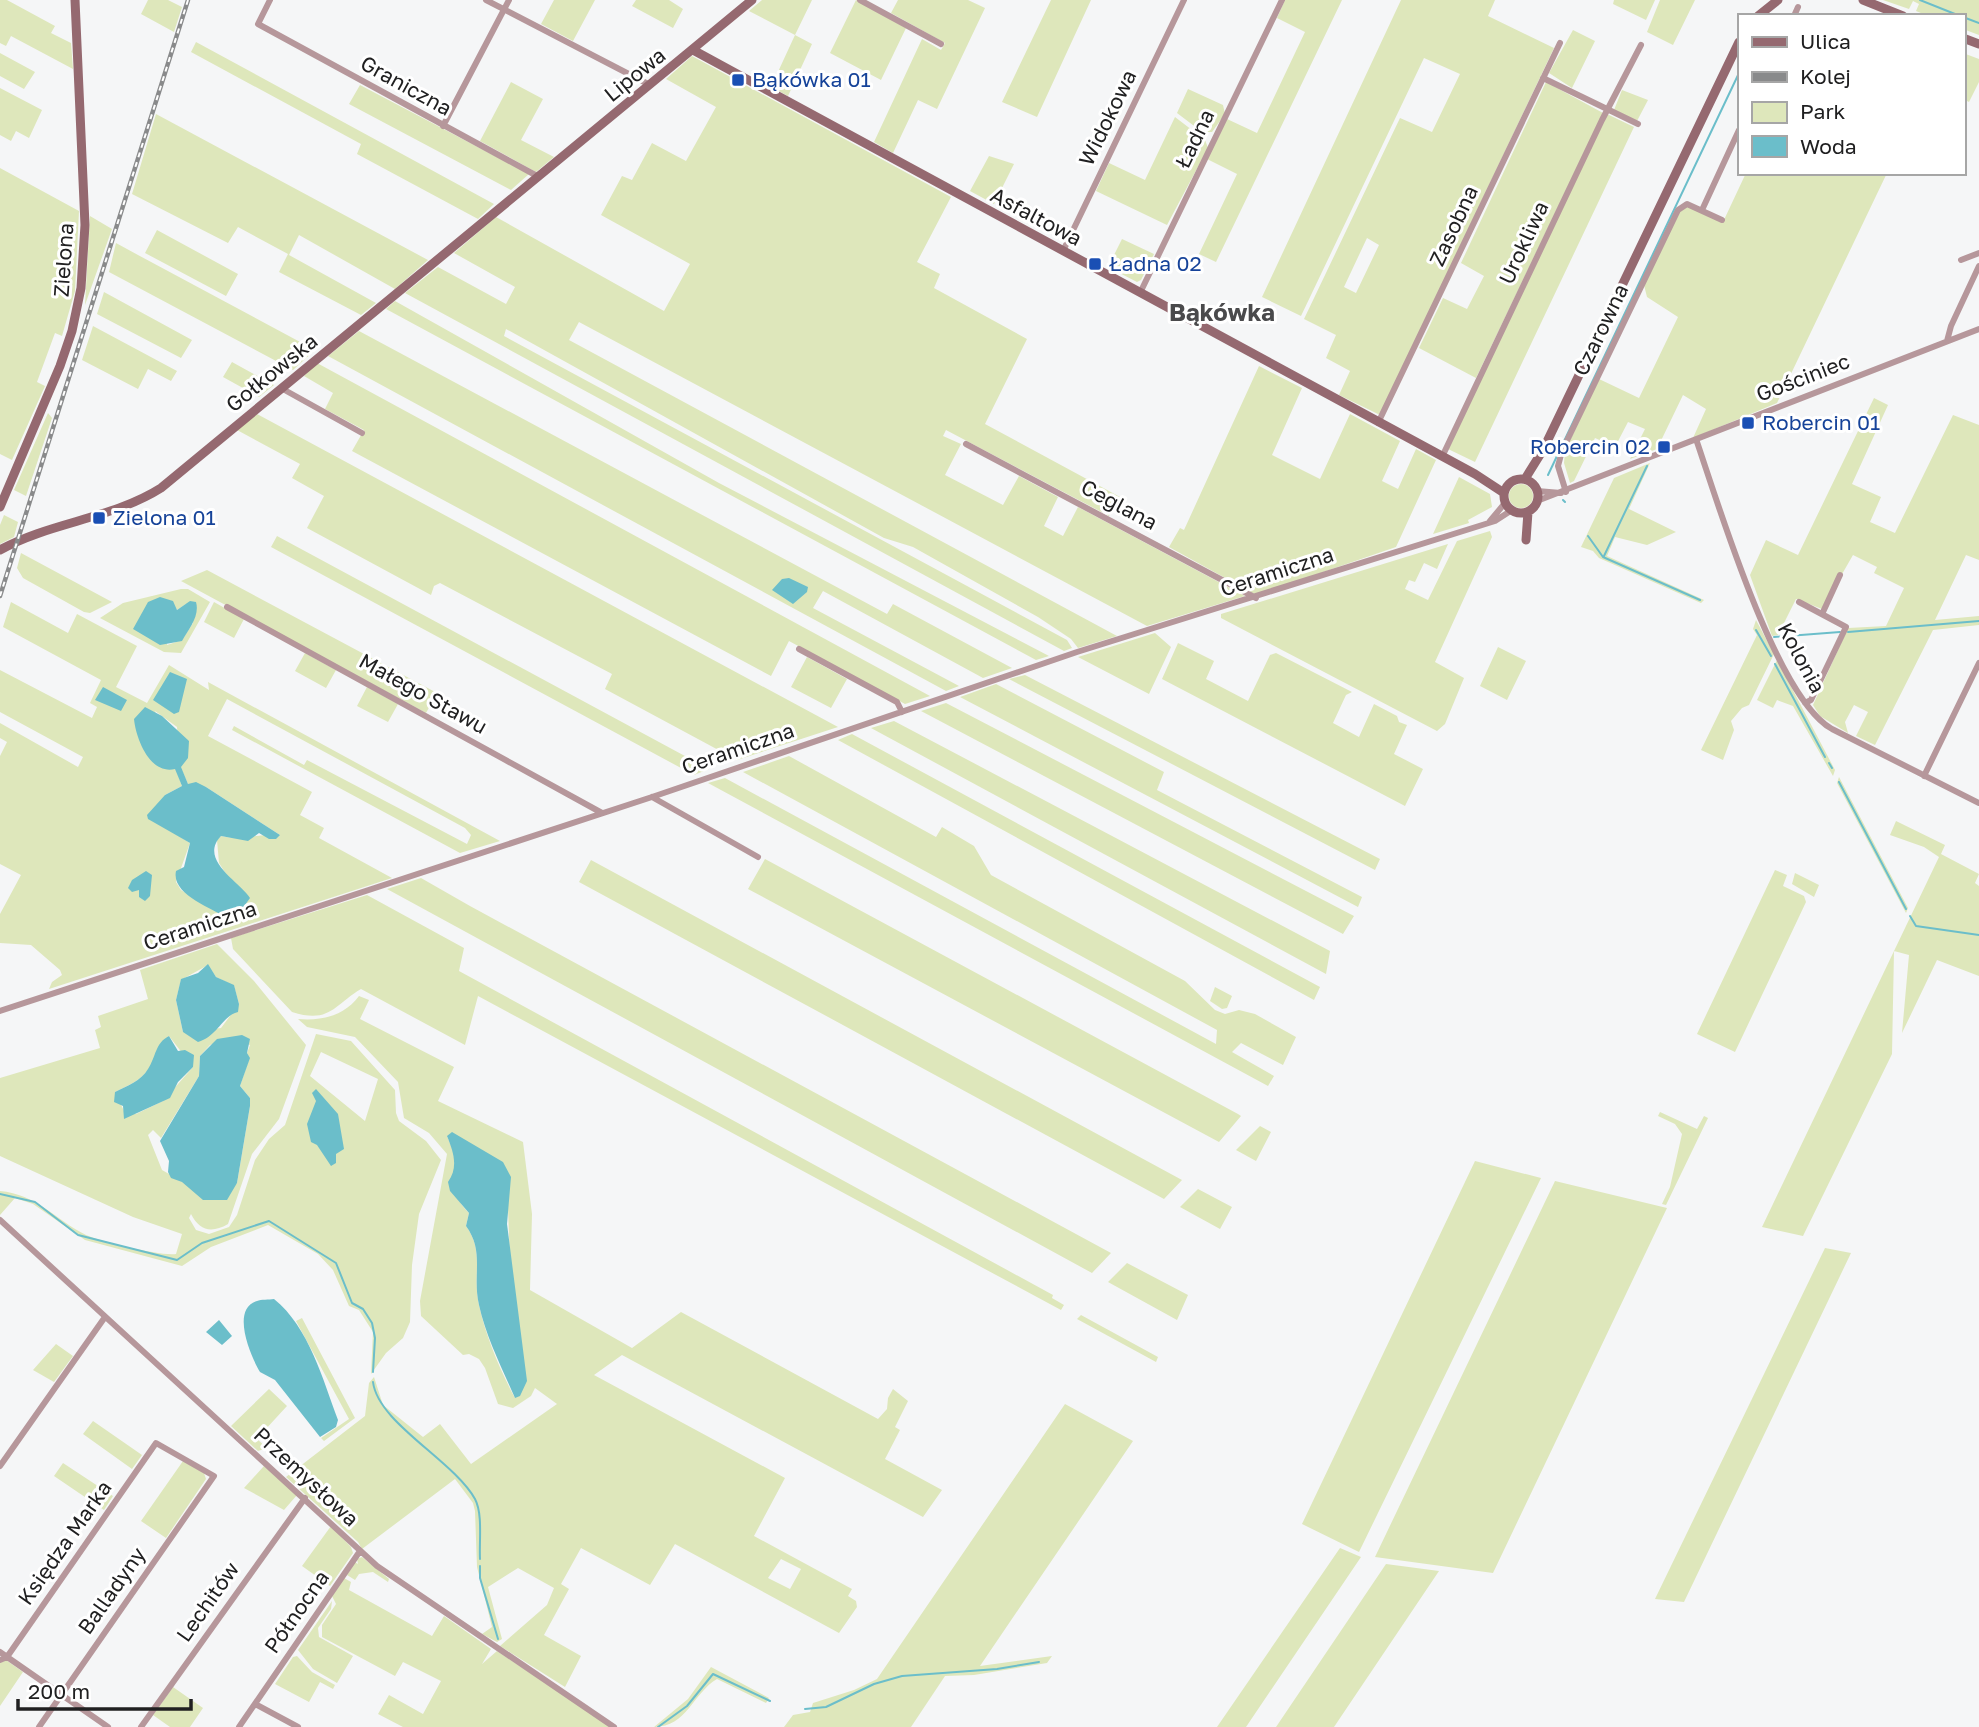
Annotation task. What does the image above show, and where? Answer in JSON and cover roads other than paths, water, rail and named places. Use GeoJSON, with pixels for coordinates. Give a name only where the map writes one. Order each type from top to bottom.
{"type":"FeatureCollection","features":[{"type":"Feature","properties":{"kind":"street","name":"Zielona"},"geometry":{"type":"LineString","coordinates":[[0,507],[60,366],[82,288],[85,225],[75,0]]}},
{"type":"Feature","properties":{"kind":"street","name":"Graniczna"},"geometry":{"type":"LineString","coordinates":[[270,0],[258,23],[539,177]]}},
{"type":"Feature","properties":{"kind":"street"},"geometry":{"type":"LineString","coordinates":[[486,0],[650,85]]}},
{"type":"Feature","properties":{"kind":"street"},"geometry":{"type":"LineString","coordinates":[[443,126],[509,0]]}},
{"type":"Feature","properties":{"kind":"street","name":"Lipowa"},"geometry":{"type":"LineString","coordinates":[[539,177],[751,0]]}},
{"type":"Feature","properties":{"kind":"street"},"geometry":{"type":"LineString","coordinates":[[860,0],[941,44]]}},
{"type":"Feature","properties":{"kind":"street","name":"Widokowa"},"geometry":{"type":"LineString","coordinates":[[1063,251],[1184,0]]}},
{"type":"Feature","properties":{"kind":"street","name":"Ładna"},"geometry":{"type":"LineString","coordinates":[[1140,293],[1282,0]]}},
{"type":"Feature","properties":{"kind":"street"},"geometry":{"type":"LineString","coordinates":[[1760,14],[1778,0]]}},
{"type":"Feature","properties":{"kind":"street"},"geometry":{"type":"LineString","coordinates":[[1863,0],[1898,14]]}},
{"type":"Feature","properties":{"kind":"street"},"geometry":{"type":"LineString","coordinates":[[1795,14],[1798,7]]}},
{"type":"Feature","properties":{"kind":"street","name":"Zasobna"},"geometry":{"type":"LineString","coordinates":[[1378,423],[1560,43]]}},
{"type":"Feature","properties":{"kind":"street"},"geometry":{"type":"LineString","coordinates":[[1513,506],[1533,489],[1543,450],[1738,44]]}},
{"type":"Feature","properties":{"kind":"street","name":"Urokliwa"},"geometry":{"type":"LineString","coordinates":[[1442,457],[1641,45]]}},
{"type":"Feature","properties":{"kind":"street","name":"Asfaltowa"},"geometry":{"type":"LineString","coordinates":[[692,50],[1442,457],[1475,474],[1509,484]]}},
{"type":"Feature","properties":{"kind":"street"},"geometry":{"type":"LineString","coordinates":[[1543,78],[1638,124]]}},
{"type":"Feature","properties":{"kind":"street"},"geometry":{"type":"LineString","coordinates":[[1722,220],[1702,210],[1738,132]]}},
{"type":"Feature","properties":{"kind":"street","name":"Gołkowska"},"geometry":{"type":"LineString","coordinates":[[0,550],[23,538],[152,494],[539,177]]}},
{"type":"Feature","properties":{"kind":"street","name":"Czarowna"},"geometry":{"type":"LineString","coordinates":[[1564,492],[1558,468],[1563,451],[1678,210],[1687,204],[1702,210]]}},
{"type":"Feature","properties":{"kind":"street"},"geometry":{"type":"LineString","coordinates":[[1961,260],[1979,253]]}},
{"type":"Feature","properties":{"kind":"street"},"geometry":{"type":"LineString","coordinates":[[1947,341],[1979,266]]}},
{"type":"Feature","properties":{"kind":"street","name":"Gościniec"},"geometry":{"type":"LineString","coordinates":[[1533,489],[1564,492],[1979,329]]}},
{"type":"Feature","properties":{"kind":"street"},"geometry":{"type":"LineString","coordinates":[[281,388],[362,433]]}},
{"type":"Feature","properties":{"kind":"street","name":"Kolonia"},"geometry":{"type":"LineString","coordinates":[[1696,439],[1729,540],[1765,630],[1805,703],[1823,724],[1979,803]]}},
{"type":"Feature","properties":{"kind":"street","name":"Ceglana"},"geometry":{"type":"LineString","coordinates":[[965,443],[1255,598]]}},
{"type":"Feature","properties":{"kind":"street","name":"Asfaltowa"},"geometry":{"type":"LineString","coordinates":[[1475,474],[1513,506]]}},
{"type":"Feature","properties":{"kind":"street"},"geometry":{"type":"LineString","coordinates":[[1513,506],[1509,484],[1533,489]]}},
{"type":"Feature","properties":{"kind":"street","name":"Ceramiczna"},"geometry":{"type":"LineString","coordinates":[[0,1011],[652,797],[1077,652],[1255,598],[1488,522],[1513,506]]}},
{"type":"Feature","properties":{"kind":"street"},"geometry":{"type":"LineString","coordinates":[[1823,612],[1840,575]]}},
{"type":"Feature","properties":{"kind":"street"},"geometry":{"type":"LineString","coordinates":[[1799,602],[1844,624],[1845,629],[1811,700],[1805,703]]}},
{"type":"Feature","properties":{"kind":"street","name":"Małego Stawu"},"geometry":{"type":"LineString","coordinates":[[227,607],[602,813]]}},
{"type":"Feature","properties":{"kind":"street"},"geometry":{"type":"LineString","coordinates":[[799,649],[897,702],[902,712]]}},
{"type":"Feature","properties":{"kind":"street"},"geometry":{"type":"LineString","coordinates":[[1924,776],[1979,663]]}},
{"type":"Feature","properties":{"kind":"street"},"geometry":{"type":"LineString","coordinates":[[652,797],[758,857]]}},
{"type":"Feature","properties":{"kind":"street","name":"Przemysłowa"},"geometry":{"type":"LineString","coordinates":[[0,1220],[394,1580],[614,1727]]}},
{"type":"Feature","properties":{"kind":"street"},"geometry":{"type":"LineString","coordinates":[[0,1466],[105,1317]]}},
{"type":"Feature","properties":{"kind":"street","name":"Balladyny"},"geometry":{"type":"LineString","coordinates":[[38,1727],[214,1476],[156,1443]]}},
{"type":"Feature","properties":{"kind":"street","name":"Księdza Marka"},"geometry":{"type":"LineString","coordinates":[[4,1658],[156,1443]]}},
{"type":"Feature","properties":{"kind":"street","name":"Lechitów"},"geometry":{"type":"LineString","coordinates":[[141,1727],[305,1498]]}},
{"type":"Feature","properties":{"kind":"street","name":"Północna"},"geometry":{"type":"LineString","coordinates":[[239,1727],[360,1551]]}},
{"type":"Feature","properties":{"kind":"street"},"geometry":{"type":"LineString","coordinates":[[0,1652],[4,1658],[108,1727]]}},
{"type":"Feature","properties":{"kind":"street"},"geometry":{"type":"LineString","coordinates":[[255,1704],[298,1727]]}},
{"type":"Feature","properties":{"kind":"water"},"geometry":{"type":"Polygon","coordinates":[[[789,578],[808,587],[807,592],[793,604],[772,590],[782,579],[789,578]]]}},
{"type":"Feature","properties":{"kind":"water"},"geometry":{"type":"Polygon","coordinates":[[[160,597],[173,601],[177,610],[190,601],[196,602],[195,617],[182,641],[160,645],[133,629],[148,602],[160,597]]]}},
{"type":"Feature","properties":{"kind":"water"},"geometry":{"type":"Polygon","coordinates":[[[170,672],[187,679],[179,712],[174,714],[153,700],[170,672]]]}},
{"type":"Feature","properties":{"kind":"water"},"geometry":{"type":"Polygon","coordinates":[[[103,687],[127,700],[121,711],[95,700],[103,687]]]}},
{"type":"Feature","properties":{"kind":"water"},"geometry":{"type":"Polygon","coordinates":[[[145,707],[162,716],[189,741],[188,758],[181,767],[188,784],[196,782],[206,787],[280,835],[276,839],[269,839],[259,833],[248,841],[221,836],[215,845],[217,862],[250,898],[240,912],[228,918],[194,899],[180,887],[176,871],[184,867],[190,843],[148,819],[147,815],[165,795],[182,786],[175,769],[158,767],[141,745],[134,719],[145,707]]]}},
{"type":"Feature","properties":{"kind":"water"},"geometry":{"type":"Polygon","coordinates":[[[146,871],[152,875],[150,896],[145,901],[139,897],[139,890],[132,892],[128,888],[132,880],[146,871]]]}},
{"type":"Feature","properties":{"kind":"water"},"geometry":{"type":"Polygon","coordinates":[[[208,964],[216,977],[234,985],[239,1004],[238,1012],[198,1042],[183,1032],[176,1000],[181,979],[198,973],[208,964]]]}},
{"type":"Feature","properties":{"kind":"water"},"geometry":{"type":"Polygon","coordinates":[[[242,1035],[250,1039],[247,1053],[250,1058],[240,1086],[250,1098],[250,1106],[237,1183],[227,1200],[203,1200],[182,1182],[171,1178],[168,1172],[169,1161],[160,1141],[199,1076],[200,1056],[217,1039],[242,1035]]]}},
{"type":"Feature","properties":{"kind":"water"},"geometry":{"type":"Polygon","coordinates":[[[169,1036],[178,1051],[185,1050],[194,1055],[193,1067],[178,1082],[170,1098],[124,1119],[123,1106],[114,1102],[115,1092],[142,1077],[161,1042],[169,1036]]]}},
{"type":"Feature","properties":{"kind":"water"},"geometry":{"type":"Polygon","coordinates":[[[316,1089],[338,1114],[344,1149],[336,1154],[336,1163],[331,1166],[317,1145],[311,1142],[307,1124],[316,1101],[312,1093],[316,1089]]]}},
{"type":"Feature","properties":{"kind":"water"},"geometry":{"type":"Polygon","coordinates":[[[452,1132],[503,1162],[511,1177],[507,1224],[527,1381],[520,1396],[515,1398],[490,1341],[479,1305],[477,1255],[466,1226],[469,1213],[450,1191],[448,1182],[454,1159],[447,1136],[452,1132]]]}},
{"type":"Feature","properties":{"kind":"water"},"geometry":{"type":"Polygon","coordinates":[[[274,1299],[297,1324],[306,1339],[338,1420],[336,1427],[320,1437],[275,1380],[260,1372],[248,1345],[245,1313],[249,1306],[259,1300],[274,1299]]]}},
{"type":"Feature","properties":{"kind":"water"},"geometry":{"type":"Polygon","coordinates":[[[219,1320],[232,1336],[222,1345],[206,1332],[219,1320]]]}},
{"type":"Feature","properties":{"kind":"waterway"},"geometry":{"type":"LineString","coordinates":[[1920,0],[1955,14]]}},
{"type":"Feature","properties":{"kind":"waterway"},"geometry":{"type":"LineString","coordinates":[[1965,18],[1979,23]]}},
{"type":"Feature","properties":{"kind":"waterway"},"geometry":{"type":"LineString","coordinates":[[1548,475],[1738,75]]}},
{"type":"Feature","properties":{"kind":"waterway"},"geometry":{"type":"LineString","coordinates":[[1604,556],[1647,466]]}},
{"type":"Feature","properties":{"kind":"waterway"},"geometry":{"type":"LineString","coordinates":[[1588,536],[1603,557],[1700,600]]}},
{"type":"Feature","properties":{"kind":"waterway"},"geometry":{"type":"LineString","coordinates":[[1848,632],[1979,621]]}},
{"type":"Feature","properties":{"kind":"waterway"},"geometry":{"type":"LineString","coordinates":[[1756,630],[1771,656]]}},
{"type":"Feature","properties":{"kind":"waterway"},"geometry":{"type":"LineString","coordinates":[[1774,637],[1840,632]]}},
{"type":"Feature","properties":{"kind":"waterway"},"geometry":{"type":"LineString","coordinates":[[1775,664],[1825,757]]}},
{"type":"Feature","properties":{"kind":"waterway"},"geometry":{"type":"LineString","coordinates":[[1829,763],[1832,768]]}},
{"type":"Feature","properties":{"kind":"waterway"},"geometry":{"type":"LineString","coordinates":[[1839,782],[1906,909]]}},
{"type":"Feature","properties":{"kind":"waterway"},"geometry":{"type":"LineString","coordinates":[[1910,916],[1916,926],[1979,935]]}},
{"type":"Feature","properties":{"kind":"waterway"},"geometry":{"type":"LineString","coordinates":[[0,1194],[35,1202],[78,1235],[177,1260],[202,1243],[269,1221],[336,1263],[352,1303],[363,1309],[372,1323],[375,1338],[373,1372]]}},
{"type":"Feature","properties":{"kind":"waterway"},"geometry":{"type":"LineString","coordinates":[[373,1382],[378,1397],[388,1412],[465,1484],[475,1499],[480,1520],[480,1559]]}},
{"type":"Feature","properties":{"kind":"waterway"},"geometry":{"type":"LineString","coordinates":[[480,1566],[480,1578],[498,1639]]}},
{"type":"Feature","properties":{"kind":"waterway"},"geometry":{"type":"LineString","coordinates":[[805,1709],[826,1707],[874,1684],[902,1676],[997,1669],[1039,1662]]}},
{"type":"Feature","properties":{"kind":"waterway"},"geometry":{"type":"LineString","coordinates":[[658,1727],[687,1706],[713,1674],[770,1701]]}},
{"type":"Feature","properties":{"kind":"railway"},"geometry":{"type":"LineString","coordinates":[[0,596],[188,0]]}},
{"type":"Feature","properties":{"kind":"place","name":"Bąkówka 01"},"geometry":{"type":"Point","coordinates":[738,80]}},
{"type":"Feature","properties":{"kind":"place","name":"Ładna 02"},"geometry":{"type":"Point","coordinates":[1095,264]}},
{"type":"Feature","properties":{"kind":"place","name":"Robercin 01"},"geometry":{"type":"Point","coordinates":[1748,423]}},
{"type":"Feature","properties":{"kind":"place","name":"Robercin 02"},"geometry":{"type":"Point","coordinates":[1664,447]}},
{"type":"Feature","properties":{"kind":"place","name":"Zielona 01"},"geometry":{"type":"Point","coordinates":[99,518]}},
{"type":"Feature","properties":{"kind":"district","name":"Bąkówka"},"geometry":{"type":"Point","coordinates":[1222,313]}}]}
